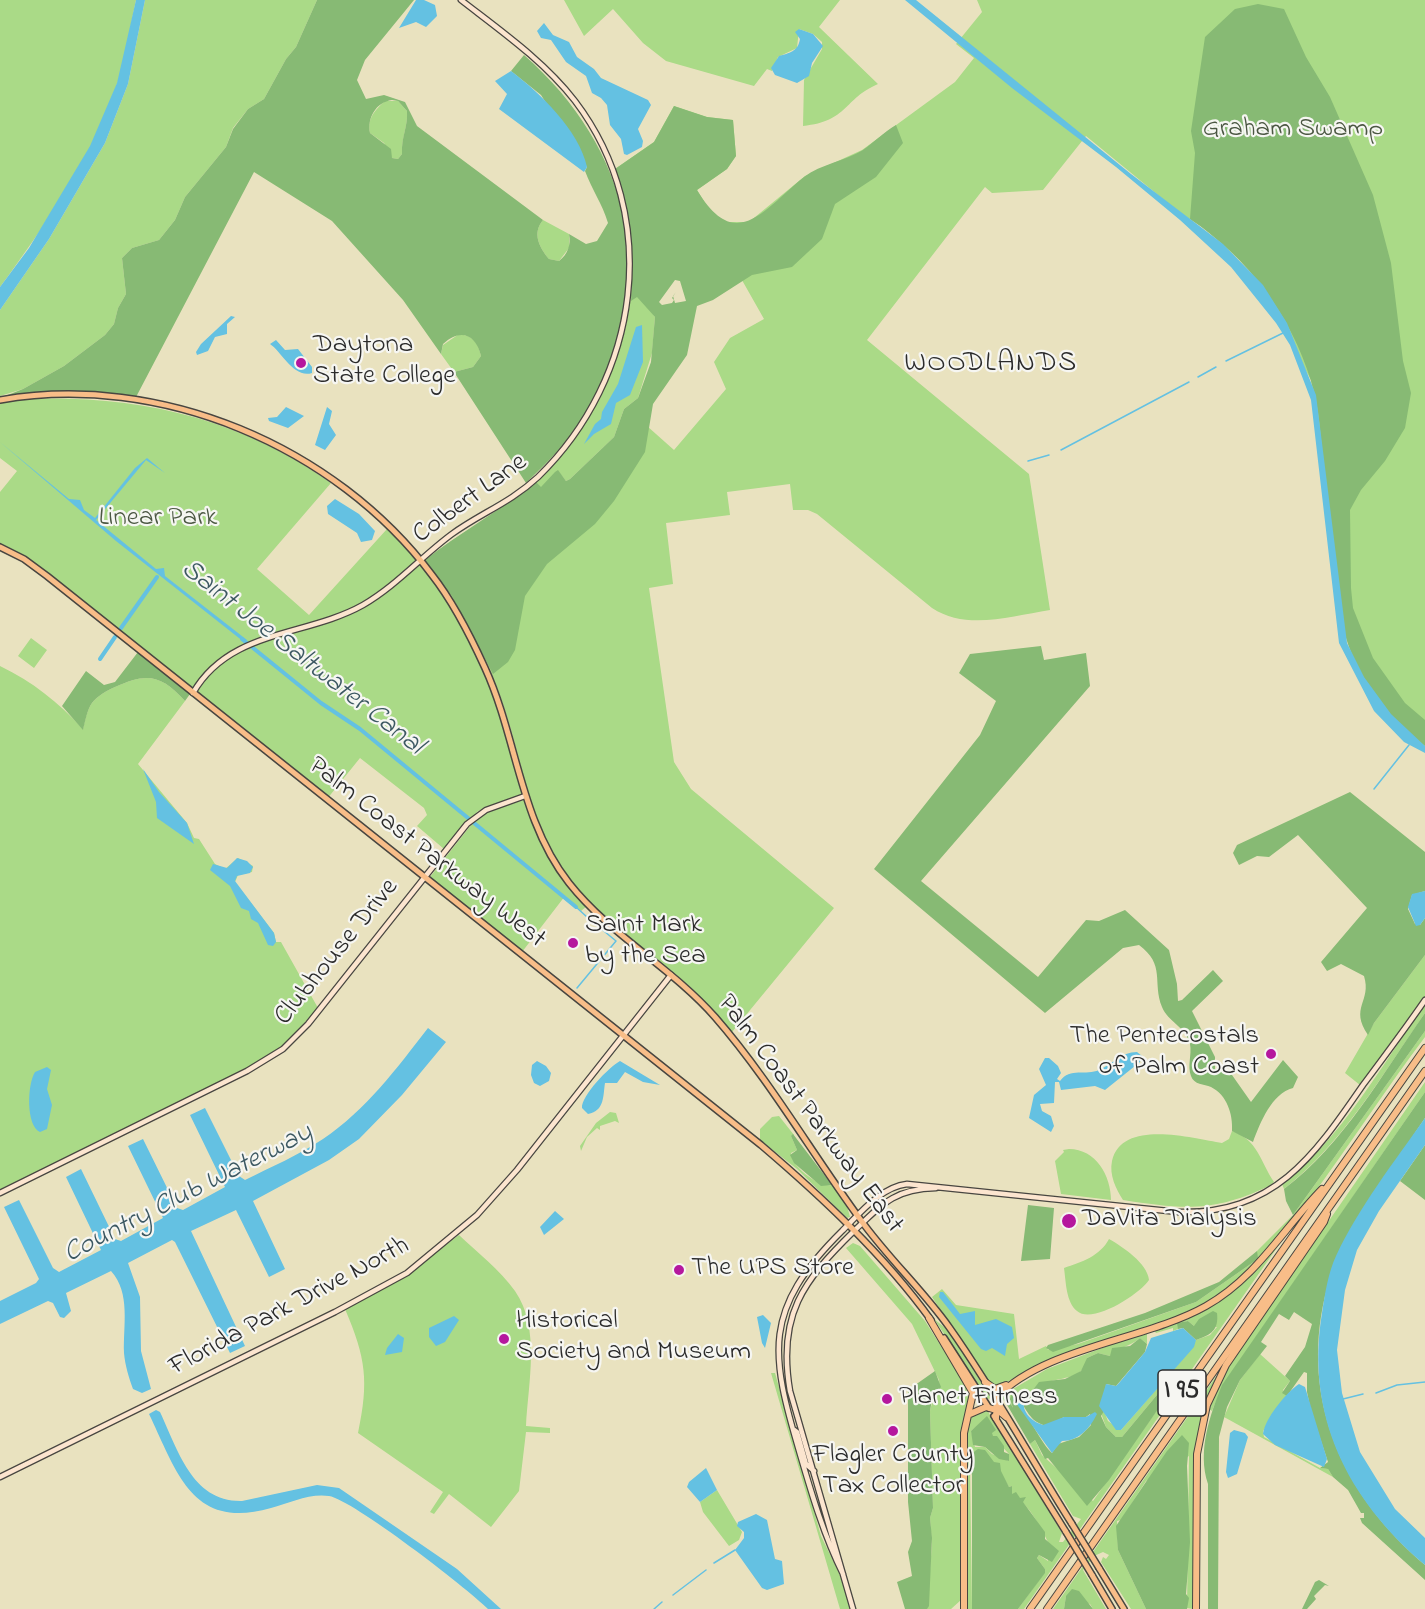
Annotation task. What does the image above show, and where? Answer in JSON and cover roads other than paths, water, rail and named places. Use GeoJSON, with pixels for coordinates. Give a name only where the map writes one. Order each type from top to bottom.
{"type":"FeatureCollection","features":[{"type":"Feature","properties":{"kind":"highway","name":"I 95"},"geometry":{"type":"LineString","coordinates":[[1030,1609],[1425,1048]]}},
{"type":"Feature","properties":{"kind":"highway","name":"I 95"},"geometry":{"type":"LineString","coordinates":[[1047,1609],[1425,1071]]}},
{"type":"Feature","properties":{"kind":"highway"},"geometry":{"type":"LineString","coordinates":[[985,1382],[996,1389],[1053,1363],[1175,1320],[1216,1300],[1258,1266],[1335,1176]]}},
{"type":"Feature","properties":{"kind":"highway"},"geometry":{"type":"LineString","coordinates":[[1196,1609],[1197,1454],[1207,1405],[1226,1365],[1324,1222],[1329,1207]]}},
{"type":"Feature","properties":{"kind":"highway"},"geometry":{"type":"LineString","coordinates":[[929,1318],[971,1386],[973,1399],[964,1432],[964,1609]]}},
{"type":"Feature","properties":{"kind":"highway"},"geometry":{"type":"LineString","coordinates":[[996,1418],[993,1409],[995,1400],[1015,1382]]}},
{"type":"Feature","properties":{"kind":"highway"},"geometry":{"type":"LineString","coordinates":[[969,1415],[981,1408],[993,1409],[1006,1417]]}},
{"type":"Feature","properties":{"kind":"main road","name":"Palm Coast Parkway East"},"geometry":{"type":"LineString","coordinates":[[0,400],[93,395],[160,404],[215,420],[279,447],[318,469],[360,501],[421,561],[450,599],[486,669],[504,718],[525,796],[543,842],[566,880],[603,919],[706,1008],[731,1037],[862,1222],[949,1326],[1124,1609]]}},
{"type":"Feature","properties":{"kind":"main road","name":"Palm Coast Parkway West"},"geometry":{"type":"LineString","coordinates":[[0,547],[34,566],[760,1145],[848,1226],[929,1318],[993,1409]]}},
{"type":"Feature","properties":{"kind":"main road"},"geometry":{"type":"LineString","coordinates":[[996,1418],[1112,1609]]}},
{"type":"Feature","properties":{"kind":"street","name":"Colbert Lane"},"geometry":{"type":"LineString","coordinates":[[193,693],[211,670],[237,650],[263,637],[357,608],[452,535],[520,492],[553,461],[575,434],[596,400],[615,360],[626,318],[630,277],[629,241],[622,200],[612,169],[594,131],[576,103],[546,70],[461,0]]}},
{"type":"Feature","properties":{"kind":"street","name":"Clubhouse Drive"},"geometry":{"type":"LineString","coordinates":[[0,1193],[270,1058],[308,1024],[471,820],[486,810],[525,796]]}},
{"type":"Feature","properties":{"kind":"street","name":"Florida Park Drive North"},"geometry":{"type":"LineString","coordinates":[[0,1477],[335,1312],[414,1268],[464,1228],[494,1197],[670,975]]}},
{"type":"Feature","properties":{"kind":"street"},"geometry":{"type":"LineString","coordinates":[[843,1574],[825,1535],[792,1429],[778,1374],[778,1339],[783,1316],[804,1273],[867,1207],[887,1190],[900,1185],[951,1188],[1178,1212],[1216,1209],[1252,1198],[1284,1180],[1314,1154],[1425,1000]]}},
{"type":"Feature","properties":{"kind":"street"},"geometry":{"type":"LineString","coordinates":[[854,1609],[790,1391],[786,1362],[788,1335],[794,1310],[810,1278],[862,1222],[886,1201],[901,1192],[951,1188]]}},
{"type":"Feature","properties":{"kind":"street"},"geometry":{"type":"LineString","coordinates":[[851,1206],[858,1209],[867,1207]]}},
{"type":"Feature","properties":{"kind":"street"},"geometry":{"type":"LineString","coordinates":[[792,1429],[797,1432],[806,1464],[813,1471]]}},
{"type":"Feature","properties":{"kind":"water"},"geometry":{"type":"Polygon","coordinates":[[[136,0],[145,0],[128,84],[105,143],[49,239],[0,310],[0,287],[29,248],[90,146],[117,83],[136,0]]]}},
{"type":"Feature","properties":{"kind":"water"},"geometry":{"type":"Polygon","coordinates":[[[416,0],[424,0],[435,5],[437,16],[426,27],[416,22],[399,28],[416,0]]]}},
{"type":"Feature","properties":{"kind":"water"},"geometry":{"type":"Polygon","coordinates":[[[905,0],[916,0],[1131,174],[1223,244],[1263,285],[1287,323],[1316,395],[1347,643],[1364,677],[1391,714],[1425,746],[1425,753],[1404,742],[1374,711],[1339,643],[1311,400],[1290,345],[1276,323],[1231,267],[1180,220],[1116,167],[1012,88],[905,0]]]}},
{"type":"Feature","properties":{"kind":"water"},"geometry":{"type":"Polygon","coordinates":[[[544,23],[553,35],[569,42],[577,57],[594,69],[601,78],[648,100],[651,105],[638,129],[643,141],[642,147],[627,155],[624,154],[621,139],[610,125],[607,105],[592,93],[586,76],[566,62],[551,40],[541,38],[537,31],[544,23]]]}},
{"type":"Feature","properties":{"kind":"water"},"geometry":{"type":"Polygon","coordinates":[[[799,29],[813,34],[823,46],[812,63],[809,76],[797,83],[775,75],[771,68],[779,56],[797,47],[800,39],[795,32],[799,29]]]}},
{"type":"Feature","properties":{"kind":"water"},"geometry":{"type":"Polygon","coordinates":[[[511,71],[546,101],[567,126],[583,153],[587,167],[584,172],[499,109],[507,94],[495,81],[511,71]]]}},
{"type":"Feature","properties":{"kind":"water"},"geometry":{"type":"Polygon","coordinates":[[[231,316],[235,317],[227,324],[227,334],[215,337],[208,351],[197,355],[196,352],[201,344],[231,316]]]}},
{"type":"Feature","properties":{"kind":"water"},"geometry":{"type":"Polygon","coordinates":[[[642,325],[643,362],[630,395],[616,403],[611,424],[594,434],[584,444],[595,424],[601,419],[602,412],[618,384],[636,327],[642,325]]]}},
{"type":"Feature","properties":{"kind":"water"},"geometry":{"type":"Polygon","coordinates":[[[276,340],[285,350],[298,349],[312,367],[312,373],[299,372],[288,363],[270,344],[276,340]]]}},
{"type":"Feature","properties":{"kind":"water"},"geometry":{"type":"Polygon","coordinates":[[[286,407],[304,416],[288,428],[269,421],[268,418],[277,417],[286,407]]]}},
{"type":"Feature","properties":{"kind":"water"},"geometry":{"type":"Polygon","coordinates":[[[327,407],[332,411],[329,424],[336,435],[325,450],[315,445],[327,407]]]}},
{"type":"Feature","properties":{"kind":"water"},"geometry":{"type":"Polygon","coordinates":[[[0,442],[69,499],[80,500],[84,510],[95,518],[135,468],[147,458],[165,473],[146,460],[96,520],[156,569],[164,568],[165,576],[247,640],[244,642],[116,541],[0,442]]]}},
{"type":"Feature","properties":{"kind":"water"},"geometry":{"type":"Polygon","coordinates":[[[335,499],[359,514],[375,531],[372,540],[361,542],[357,533],[328,514],[327,506],[335,499]]]}},
{"type":"Feature","properties":{"kind":"water"},"geometry":{"type":"Polygon","coordinates":[[[143,769],[159,792],[187,823],[194,844],[157,818],[156,802],[143,769]]]}},
{"type":"Feature","properties":{"kind":"water"},"geometry":{"type":"Polygon","coordinates":[[[237,858],[247,861],[253,867],[250,873],[237,876],[235,881],[274,933],[276,942],[273,946],[268,945],[258,923],[251,919],[249,911],[241,908],[230,886],[210,870],[213,864],[227,868],[237,858]]]}},
{"type":"Feature","properties":{"kind":"water"},"geometry":{"type":"Polygon","coordinates":[[[1425,891],[1425,918],[1420,925],[1416,926],[1408,907],[1412,894],[1425,891]]]}},
{"type":"Feature","properties":{"kind":"water"},"geometry":{"type":"Polygon","coordinates":[[[428,1028],[446,1042],[402,1095],[359,1139],[329,1160],[253,1201],[285,1269],[269,1277],[236,1210],[191,1231],[245,1346],[230,1353],[172,1240],[128,1263],[140,1297],[141,1351],[151,1389],[142,1393],[133,1389],[124,1353],[124,1299],[111,1271],[66,1293],[71,1311],[64,1318],[60,1317],[53,1303],[48,1301],[0,1324],[0,1301],[36,1283],[39,1279],[4,1207],[19,1200],[53,1268],[59,1272],[101,1250],[66,1177],[81,1169],[115,1239],[121,1241],[163,1218],[128,1146],[143,1139],[177,1208],[183,1210],[225,1187],[190,1115],[205,1108],[239,1176],[245,1180],[304,1150],[339,1128],[380,1088],[428,1028]]]}},
{"type":"Feature","properties":{"kind":"water"},"geometry":{"type":"Polygon","coordinates":[[[1137,1052],[1142,1056],[1140,1062],[1105,1090],[1095,1086],[1061,1090],[1059,1082],[1055,1082],[1054,1103],[1040,1104],[1042,1111],[1051,1116],[1054,1126],[1051,1132],[1029,1118],[1034,1095],[1046,1085],[1039,1069],[1045,1058],[1049,1058],[1058,1066],[1061,1073],[1057,1079],[1060,1081],[1068,1074],[1094,1072],[1122,1056],[1137,1052]]]}},
{"type":"Feature","properties":{"kind":"water"},"geometry":{"type":"Polygon","coordinates":[[[537,1061],[546,1066],[551,1073],[549,1081],[540,1086],[534,1083],[531,1075],[532,1065],[537,1061]]]}},
{"type":"Feature","properties":{"kind":"water"},"geometry":{"type":"Polygon","coordinates":[[[620,1061],[660,1085],[643,1082],[625,1072],[617,1083],[605,1083],[598,1110],[588,1114],[582,1108],[586,1096],[603,1075],[620,1061]]]}},
{"type":"Feature","properties":{"kind":"water"},"geometry":{"type":"Polygon","coordinates":[[[47,1067],[51,1070],[47,1089],[52,1105],[47,1129],[40,1132],[32,1122],[29,1095],[35,1072],[47,1067]]]}},
{"type":"Feature","properties":{"kind":"water"},"geometry":{"type":"Polygon","coordinates":[[[1425,1118],[1425,1145],[1379,1211],[1357,1250],[1345,1290],[1337,1350],[1342,1393],[1360,1452],[1395,1509],[1425,1538],[1425,1565],[1397,1539],[1374,1512],[1354,1483],[1338,1452],[1327,1420],[1320,1386],[1318,1350],[1326,1291],[1336,1256],[1366,1202],[1425,1118]]]}},
{"type":"Feature","properties":{"kind":"water"},"geometry":{"type":"Polygon","coordinates":[[[555,1211],[564,1219],[544,1235],[540,1227],[555,1211]]]}},
{"type":"Feature","properties":{"kind":"water"},"geometry":{"type":"Polygon","coordinates":[[[940,1292],[943,1292],[960,1314],[975,1311],[975,1325],[996,1319],[1012,1327],[1014,1338],[1007,1344],[1005,1356],[992,1348],[986,1351],[981,1349],[939,1297],[940,1292]]]}},
{"type":"Feature","properties":{"kind":"water"},"geometry":{"type":"Polygon","coordinates":[[[763,1315],[771,1323],[765,1348],[757,1317],[763,1315]]]}},
{"type":"Feature","properties":{"kind":"water"},"geometry":{"type":"Polygon","coordinates":[[[454,1316],[459,1320],[445,1342],[436,1346],[429,1337],[429,1328],[454,1316]]]}},
{"type":"Feature","properties":{"kind":"water"},"geometry":{"type":"Polygon","coordinates":[[[1183,1328],[1196,1340],[1194,1347],[1121,1430],[1116,1430],[1099,1406],[1106,1384],[1116,1386],[1119,1383],[1145,1352],[1151,1338],[1183,1328]]]}},
{"type":"Feature","properties":{"kind":"water"},"geometry":{"type":"Polygon","coordinates":[[[398,1334],[404,1338],[402,1352],[385,1355],[387,1348],[398,1334]]]}},
{"type":"Feature","properties":{"kind":"water"},"geometry":{"type":"Polygon","coordinates":[[[1299,1384],[1305,1387],[1327,1459],[1324,1467],[1275,1445],[1263,1434],[1277,1406],[1299,1384]]]}},
{"type":"Feature","properties":{"kind":"water"},"geometry":{"type":"Polygon","coordinates":[[[1015,1395],[1024,1402],[1029,1416],[1043,1425],[1064,1417],[1086,1417],[1095,1412],[1097,1414],[1083,1433],[1074,1439],[1062,1441],[1052,1453],[1013,1399],[1015,1395]]]}},
{"type":"Feature","properties":{"kind":"water"},"geometry":{"type":"Polygon","coordinates":[[[156,1410],[160,1412],[189,1471],[211,1493],[225,1499],[242,1501],[317,1485],[339,1488],[457,1569],[501,1609],[488,1609],[435,1565],[384,1528],[361,1512],[329,1496],[307,1497],[271,1508],[244,1513],[223,1511],[205,1504],[179,1475],[169,1456],[149,1414],[156,1410]]]}},
{"type":"Feature","properties":{"kind":"water"},"geometry":{"type":"Polygon","coordinates":[[[1234,1430],[1245,1433],[1248,1437],[1237,1474],[1228,1478],[1226,1472],[1230,1433],[1234,1430]]]}},
{"type":"Feature","properties":{"kind":"water"},"geometry":{"type":"Polygon","coordinates":[[[706,1468],[717,1490],[700,1502],[687,1487],[689,1482],[706,1468]]]}},
{"type":"Feature","properties":{"kind":"water"},"geometry":{"type":"Polygon","coordinates":[[[756,1514],[767,1520],[775,1559],[782,1561],[784,1584],[767,1590],[762,1588],[735,1550],[744,1538],[744,1532],[737,1526],[738,1522],[756,1514]]]}},
{"type":"Feature","properties":{"kind":"waterway"},"geometry":{"type":"LineString","coordinates":[[1226,361],[1283,333]]}},
{"type":"Feature","properties":{"kind":"waterway"},"geometry":{"type":"LineString","coordinates":[[1198,377],[1216,367]]}},
{"type":"Feature","properties":{"kind":"waterway"},"geometry":{"type":"LineString","coordinates":[[1061,450],[1189,382]]}},
{"type":"Feature","properties":{"kind":"waterway"},"geometry":{"type":"LineString","coordinates":[[1028,461],[1049,455]]}},
{"type":"Feature","properties":{"kind":"waterway"},"geometry":{"type":"LineString","coordinates":[[121,628],[157,577]]}},
{"type":"Feature","properties":{"kind":"waterway"},"geometry":{"type":"LineString","coordinates":[[100,659],[115,637]]}},
{"type":"Feature","properties":{"kind":"waterway","name":"Saint Joe Saltwater Canal"},"geometry":{"type":"LineString","coordinates":[[242,639],[321,703],[360,729],[576,907]]}},
{"type":"Feature","properties":{"kind":"waterway"},"geometry":{"type":"LineString","coordinates":[[1374,789],[1409,745]]}},
{"type":"Feature","properties":{"kind":"waterway"},"geometry":{"type":"LineString","coordinates":[[576,907],[587,917]]}},
{"type":"Feature","properties":{"kind":"waterway"},"geometry":{"type":"LineString","coordinates":[[577,988],[616,941],[593,922]]}},
{"type":"Feature","properties":{"kind":"waterway"},"geometry":{"type":"LineString","coordinates":[[1376,1393],[1397,1385],[1425,1382]]}},
{"type":"Feature","properties":{"kind":"waterway"},"geometry":{"type":"LineString","coordinates":[[1343,1399],[1363,1394]]}},
{"type":"Feature","properties":{"kind":"waterway"},"geometry":{"type":"LineString","coordinates":[[714,1563],[735,1550]]}},
{"type":"Feature","properties":{"kind":"waterway"},"geometry":{"type":"LineString","coordinates":[[673,1595],[706,1570]]}},
{"type":"Feature","properties":{"kind":"waterway"},"geometry":{"type":"LineString","coordinates":[[654,1609],[662,1602]]}},
{"type":"Feature","properties":{"kind":"place","name":"Daytona State College"},"geometry":{"type":"Point","coordinates":[301,363]}},
{"type":"Feature","properties":{"kind":"place","name":"Saint Mark by the Sea"},"geometry":{"type":"Point","coordinates":[573,943]}},
{"type":"Feature","properties":{"kind":"place","name":"The Pentecostals of Palm Coast"},"geometry":{"type":"Point","coordinates":[1271,1054]}},
{"type":"Feature","properties":{"kind":"place","name":"DaVita Dialysis"},"geometry":{"type":"Point","coordinates":[1069,1221]}},
{"type":"Feature","properties":{"kind":"place","name":"The UPS Store"},"geometry":{"type":"Point","coordinates":[679,1270]}},
{"type":"Feature","properties":{"kind":"place","name":"Historical Society and Museum"},"geometry":{"type":"Point","coordinates":[504,1339]}},
{"type":"Feature","properties":{"kind":"place","name":"Planet Fitness"},"geometry":{"type":"Point","coordinates":[887,1399]}},
{"type":"Feature","properties":{"kind":"place","name":"Flagler County Tax Collector"},"geometry":{"type":"Point","coordinates":[893,1431]}},
{"type":"Feature","properties":{"kind":"district","name":"WOODLANDS"},"geometry":{"type":"Point","coordinates":[991,365]}},
{"type":"Feature","properties":{"kind":"park label","name":"Graham Swamp"},"geometry":{"type":"Point","coordinates":[1293,131]}},
{"type":"Feature","properties":{"kind":"park label","name":"Linear Park"},"geometry":{"type":"Point","coordinates":[158,520]}},
{"type":"Feature","properties":{"kind":"water label","name":"Country Club Waterway"},"geometry":{"type":"Point","coordinates":[189,1195]}}]}
